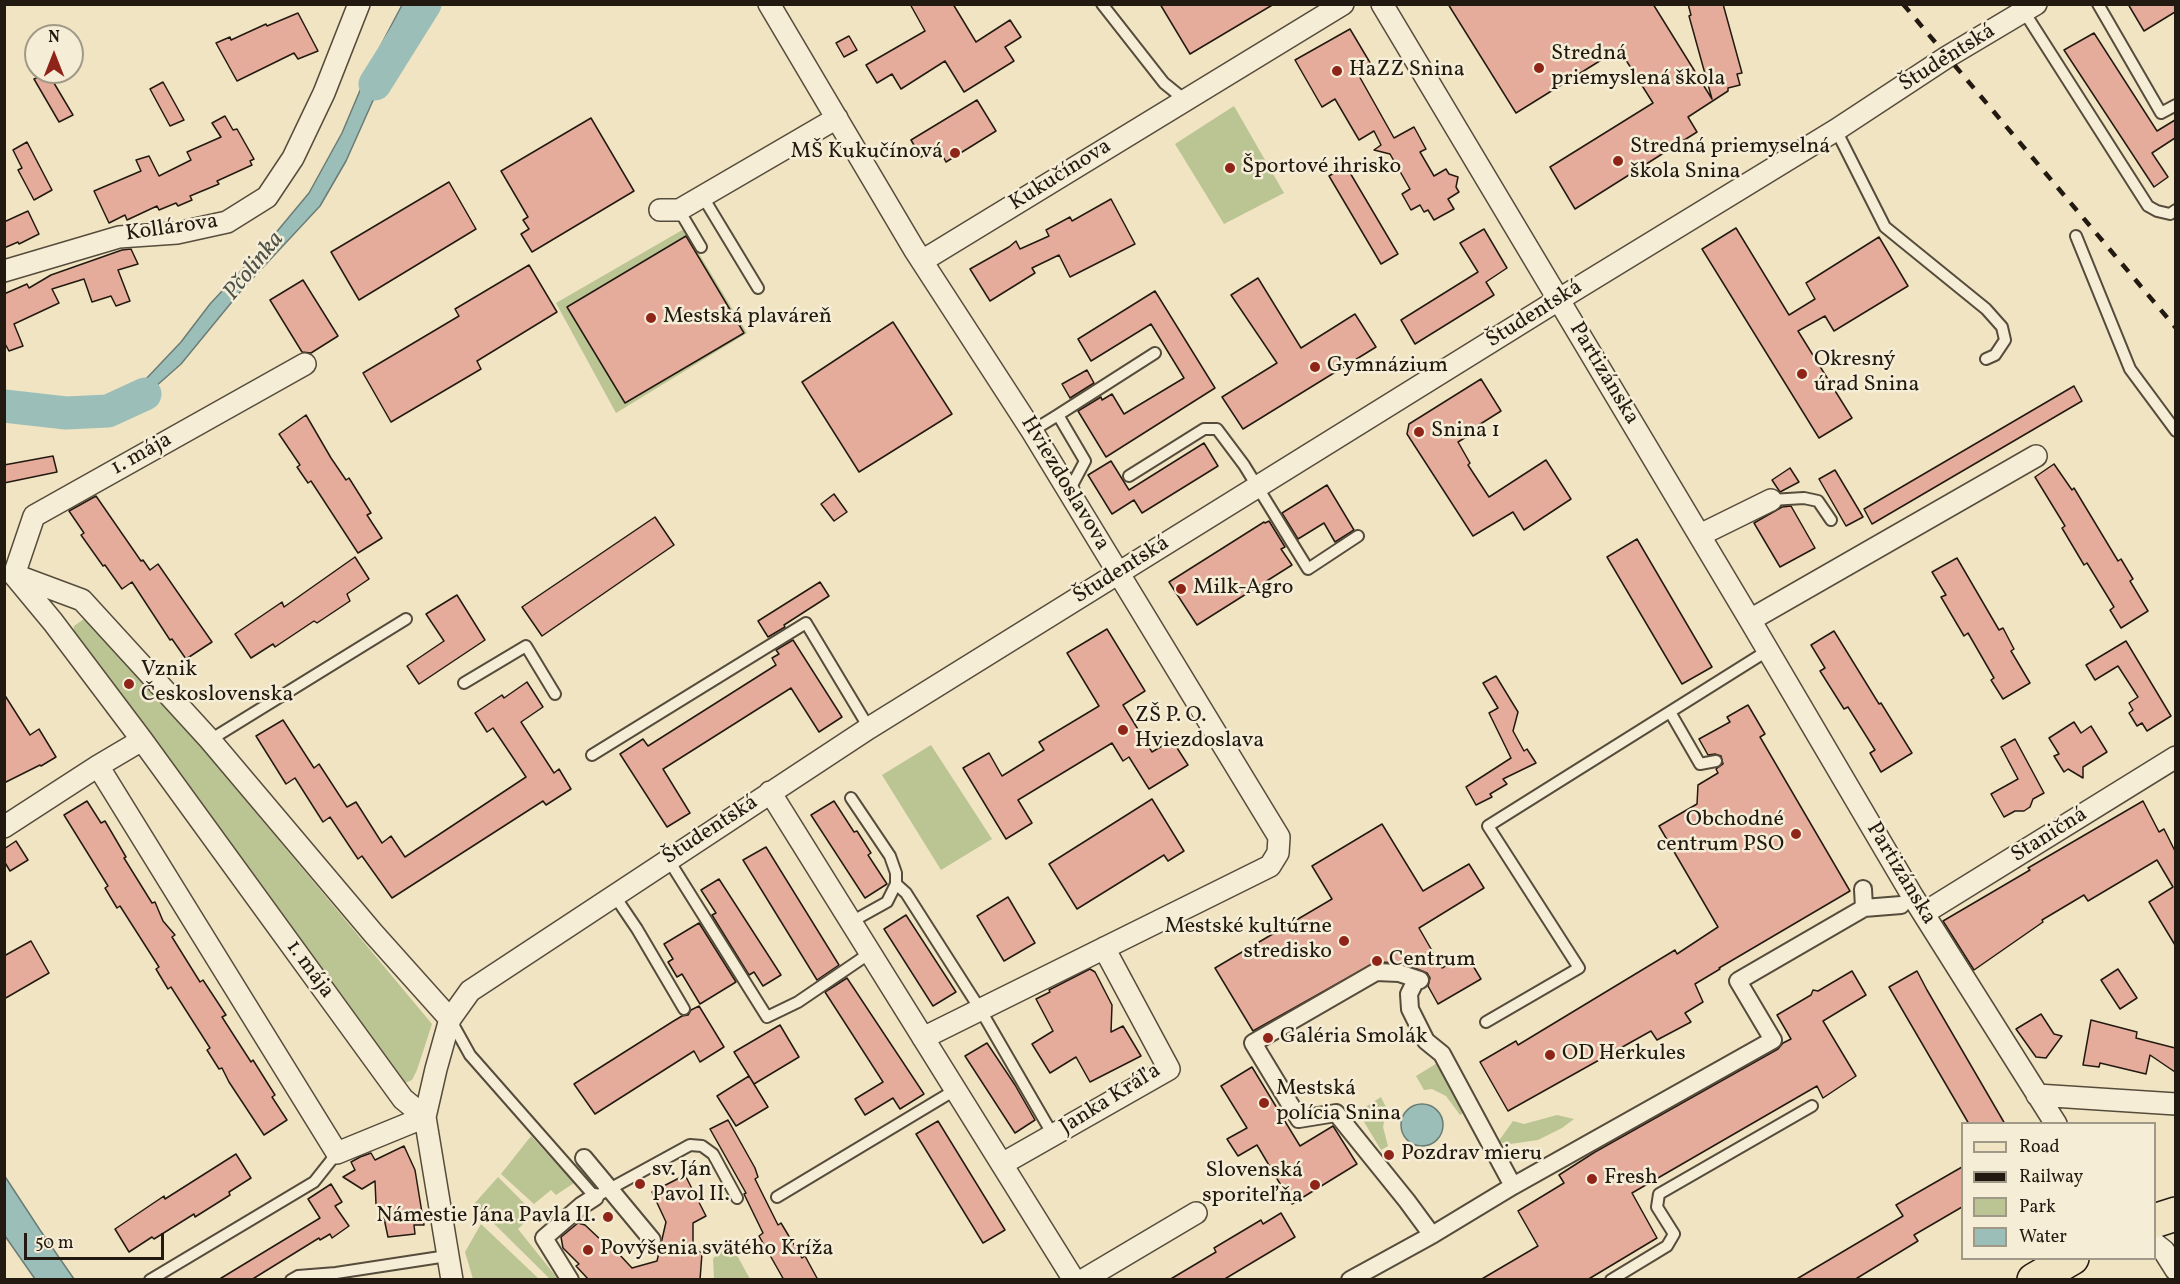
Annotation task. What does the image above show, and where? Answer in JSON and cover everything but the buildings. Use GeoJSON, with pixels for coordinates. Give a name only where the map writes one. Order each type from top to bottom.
{"type":"FeatureCollection","features":[{"type":"Feature","properties":{"kind":"main road"},"geometry":{"type":"LineString","coordinates":[[2034,1280],[2069,1260]]}},
{"type":"Feature","properties":{"kind":"street","name":"Kollárova"},"geometry":{"type":"LineString","coordinates":[[4,271],[119,237],[177,233],[226,222],[267,197],[293,158],[324,93],[359,4]]}},
{"type":"Feature","properties":{"kind":"street"},"geometry":{"type":"LineString","coordinates":[[769,4],[922,261]]}},
{"type":"Feature","properties":{"kind":"street","name":"Kukučínova"},"geometry":{"type":"LineString","coordinates":[[922,261],[1343,4]]}},
{"type":"Feature","properties":{"kind":"street","name":"Partizánska"},"geometry":{"type":"LineString","coordinates":[[1382,4],[1924,913],[2055,1122]]}},
{"type":"Feature","properties":{"kind":"street","name":"Študentská"},"geometry":{"type":"LineString","coordinates":[[452,1280],[425,1117],[450,1019],[470,991],[869,728],[1836,130],[2027,7]]}},
{"type":"Feature","properties":{"kind":"street"},"geometry":{"type":"LineString","coordinates":[[670,210],[703,197],[837,117]]}},
{"type":"Feature","properties":{"kind":"street","name":"Hviezdoslavova"},"geometry":{"type":"LineString","coordinates":[[922,261],[1032,431],[1279,837],[1278,853],[1269,866],[1104,948]]}},
{"type":"Feature","properties":{"kind":"street","name":"1. mája"},"geometry":{"type":"LineString","coordinates":[[305,364],[34,516],[9,575],[53,622],[142,740],[403,1099],[425,1117]]}},
{"type":"Feature","properties":{"kind":"street"},"geometry":{"type":"LineString","coordinates":[[1750,620],[2036,456]]}},
{"type":"Feature","properties":{"kind":"street"},"geometry":{"type":"LineString","coordinates":[[1700,535],[1771,500]]}},
{"type":"Feature","properties":{"kind":"street"},"geometry":{"type":"LineString","coordinates":[[9,575],[82,600],[210,740],[373,933],[450,1019]]}},
{"type":"Feature","properties":{"kind":"street"},"geometry":{"type":"LineString","coordinates":[[53,622],[82,600]]}},
{"type":"Feature","properties":{"kind":"street"},"geometry":{"type":"LineString","coordinates":[[4,826],[142,740]]}},
{"type":"Feature","properties":{"kind":"street","name":"Staničná"},"geometry":{"type":"LineString","coordinates":[[1924,913],[2175,758]]}},
{"type":"Feature","properties":{"kind":"street"},"geometry":{"type":"LineString","coordinates":[[98,766],[337,1153],[425,1117]]}},
{"type":"Feature","properties":{"kind":"street"},"geometry":{"type":"LineString","coordinates":[[770,792],[1074,1280]]}},
{"type":"Feature","properties":{"kind":"street"},"geometry":{"type":"LineString","coordinates":[[1863,889],[1864,908]]}},
{"type":"Feature","properties":{"kind":"street"},"geometry":{"type":"LineString","coordinates":[[1350,1280],[1773,1040],[1738,981],[1864,908],[1901,905]]}},
{"type":"Feature","properties":{"kind":"street"},"geometry":{"type":"LineString","coordinates":[[924,1038],[1104,948]]}},
{"type":"Feature","properties":{"kind":"street","name":"Janka Kráľa"},"geometry":{"type":"LineString","coordinates":[[1002,1164],[1169,1069],[1104,948]]}},
{"type":"Feature","properties":{"kind":"street"},"geometry":{"type":"LineString","coordinates":[[1432,1235],[1336,1113],[1299,1119],[1253,1043],[1376,972],[1399,973],[1417,982],[1409,994],[1410,1010],[1426,1041],[1442,1054],[1513,1186]]}},
{"type":"Feature","properties":{"kind":"street"},"geometry":{"type":"LineString","coordinates":[[2037,1095],[2175,1104]]}},
{"type":"Feature","properties":{"kind":"street"},"geometry":{"type":"LineString","coordinates":[[584,1158],[603,1193],[652,1240]]}},
{"type":"Feature","properties":{"kind":"street"},"geometry":{"type":"LineString","coordinates":[[570,1280],[544,1238],[580,1206],[603,1193]]}},
{"type":"Feature","properties":{"kind":"street"},"geometry":{"type":"LineString","coordinates":[[1083,1280],[1196,1213]]}},
{"type":"Feature","properties":{"kind":"street"},"geometry":{"type":"LineString","coordinates":[[2156,1245],[2164,1251],[2175,1270]]}},
{"type":"Feature","properties":{"kind":"lane"},"geometry":{"type":"LineString","coordinates":[[1102,4],[1164,83],[1185,100]]}},
{"type":"Feature","properties":{"kind":"lane"},"geometry":{"type":"LineString","coordinates":[[2098,4],[2161,114],[2175,105]]}},
{"type":"Feature","properties":{"kind":"lane"},"geometry":{"type":"LineString","coordinates":[[2027,7],[2148,206],[2157,212],[2170,214],[2175,210]]}},
{"type":"Feature","properties":{"kind":"lane"},"geometry":{"type":"LineString","coordinates":[[1836,130],[1885,227],[1986,309],[2002,327],[2006,340],[1995,355],[1986,359]]}},
{"type":"Feature","properties":{"kind":"lane"},"geometry":{"type":"LineString","coordinates":[[703,197],[758,288]]}},
{"type":"Feature","properties":{"kind":"lane"},"geometry":{"type":"LineString","coordinates":[[670,210],[701,247]]}},
{"type":"Feature","properties":{"kind":"lane"},"geometry":{"type":"LineString","coordinates":[[2076,236],[2130,369],[2175,431]]}},
{"type":"Feature","properties":{"kind":"lane"},"geometry":{"type":"LineString","coordinates":[[1032,431],[1155,353]]}},
{"type":"Feature","properties":{"kind":"lane"},"geometry":{"type":"LineString","coordinates":[[1058,415],[1085,461],[1069,491]]}},
{"type":"Feature","properties":{"kind":"lane"},"geometry":{"type":"LineString","coordinates":[[1129,476],[1204,429],[1217,429],[1258,487],[1308,569],[1358,536]]}},
{"type":"Feature","properties":{"kind":"lane"},"geometry":{"type":"LineString","coordinates":[[1771,500],[1804,498],[1818,501],[1831,520]]}},
{"type":"Feature","properties":{"kind":"lane"},"geometry":{"type":"LineString","coordinates":[[210,740],[406,619]]}},
{"type":"Feature","properties":{"kind":"lane"},"geometry":{"type":"LineString","coordinates":[[592,755],[806,623],[869,728]]}},
{"type":"Feature","properties":{"kind":"lane"},"geometry":{"type":"LineString","coordinates":[[464,683],[526,646],[555,694]]}},
{"type":"Feature","properties":{"kind":"lane"},"geometry":{"type":"LineString","coordinates":[[1486,1022],[1579,968],[1488,826],[1767,651]]}},
{"type":"Feature","properties":{"kind":"lane"},"geometry":{"type":"LineString","coordinates":[[1670,712],[1700,764],[1716,761]]}},
{"type":"Feature","properties":{"kind":"lane"},"geometry":{"type":"LineString","coordinates":[[851,798],[890,856],[896,873],[896,884],[887,902],[851,922]]}},
{"type":"Feature","properties":{"kind":"lane"},"geometry":{"type":"LineString","coordinates":[[668,859],[767,1017],[798,1002],[870,953]]}},
{"type":"Feature","properties":{"kind":"lane"},"geometry":{"type":"LineString","coordinates":[[896,884],[906,892],[980,1010],[1053,1135]]}},
{"type":"Feature","properties":{"kind":"lane"},"geometry":{"type":"LineString","coordinates":[[614,895],[637,929],[684,1009]]}},
{"type":"Feature","properties":{"kind":"lane"},"geometry":{"type":"LineString","coordinates":[[450,1019],[470,1055],[603,1193],[690,1145],[702,1146],[713,1154],[737,1198]]}},
{"type":"Feature","properties":{"kind":"lane"},"geometry":{"type":"LineString","coordinates":[[777,1197],[955,1090]]}},
{"type":"Feature","properties":{"kind":"lane"},"geometry":{"type":"LineString","coordinates":[[1611,1280],[1667,1246],[1674,1234],[1657,1207],[1659,1194],[1812,1106]]}},
{"type":"Feature","properties":{"kind":"lane"},"geometry":{"type":"LineString","coordinates":[[150,1280],[314,1182],[337,1153]]}},
{"type":"Feature","properties":{"kind":"lane"},"geometry":{"type":"LineString","coordinates":[[291,1280],[298,1276],[336,1273],[447,1256]]}},
{"type":"Feature","properties":{"kind":"green space","name":"Športové ihrisko"},"geometry":{"type":"Polygon","coordinates":[[[1234,106],[1284,193],[1224,224],[1175,144],[1234,106]]]}},
{"type":"Feature","properties":{"kind":"green space","name":"Mestská plaváreň"},"geometry":{"type":"Polygon","coordinates":[[[684,229],[747,333],[616,413],[556,303],[684,229]]]}},
{"type":"Feature","properties":{"kind":"green space"},"geometry":{"type":"Polygon","coordinates":[[[84,619],[93,622],[126,657],[432,1024],[412,1080],[405,1083],[402,1080],[73,634],[74,626],[84,619]]]}},
{"type":"Feature","properties":{"kind":"green space"},"geometry":{"type":"Polygon","coordinates":[[[931,745],[992,839],[941,870],[882,775],[931,745]]]}},
{"type":"Feature","properties":{"kind":"green space"},"geometry":{"type":"Polygon","coordinates":[[[1439,1062],[1468,1110],[1460,1115],[1446,1096],[1432,1089],[1424,1090],[1416,1076],[1439,1062]]]}},
{"type":"Feature","properties":{"kind":"green space"},"geometry":{"type":"Polygon","coordinates":[[[1381,1097],[1387,1109],[1383,1127],[1388,1146],[1381,1150],[1358,1112],[1381,1097]]]}},
{"type":"Feature","properties":{"kind":"green space"},"geometry":{"type":"Polygon","coordinates":[[[1557,1115],[1574,1119],[1538,1140],[1510,1144],[1498,1142],[1513,1121],[1524,1124],[1557,1115]]]}},
{"type":"Feature","properties":{"kind":"green space"},"geometry":{"type":"Polygon","coordinates":[[[531,1136],[574,1183],[556,1195],[551,1190],[534,1204],[501,1174],[531,1136]]]}},
{"type":"Feature","properties":{"kind":"green space"},"geometry":{"type":"Polygon","coordinates":[[[498,1177],[530,1209],[532,1215],[518,1229],[558,1279],[550,1279],[474,1204],[498,1177]]]}},
{"type":"Feature","properties":{"kind":"green space"},"geometry":{"type":"Polygon","coordinates":[[[481,1224],[539,1279],[473,1279],[465,1252],[481,1224]]]}},
{"type":"Feature","properties":{"kind":"green space"},"geometry":{"type":"Polygon","coordinates":[[[728,1239],[750,1279],[714,1279],[713,1259],[728,1239]]]}},
{"type":"Feature","properties":{"kind":"water"},"geometry":{"type":"Polygon","coordinates":[[[402,5],[427,5],[404,31],[346,161],[320,206],[240,292],[181,364],[129,410],[104,422],[62,428],[26,422],[5,415],[5,407],[60,419],[103,414],[145,380],[181,342],[210,304],[274,235],[309,193],[342,133],[372,62],[402,5]]]}},
{"type":"Feature","properties":{"kind":"water"},"geometry":{"type":"Polygon","coordinates":[[[1422,1104],[1430,1105],[1437,1110],[1442,1117],[1442,1133],[1437,1140],[1430,1145],[1422,1146],[1414,1145],[1407,1140],[1402,1133],[1401,1125],[1402,1117],[1407,1110],[1414,1105],[1422,1104]]]}},
{"type":"Feature","properties":{"kind":"water"},"geometry":{"type":"Polygon","coordinates":[[[4,1175],[74,1279],[35,1279],[5,1236],[4,1175]]]}},
{"type":"Feature","properties":{"kind":"waterway","name":"Pčolinka"},"geometry":{"type":"LineString","coordinates":[[375,84],[425,4]]}},
{"type":"Feature","properties":{"kind":"waterway","name":"Pčolinka"},"geometry":{"type":"LineString","coordinates":[[4,406],[66,413],[108,411],[145,394]]}},
{"type":"Feature","properties":{"kind":"railway"},"geometry":{"type":"LineString","coordinates":[[1903,4],[2176,328]]}},
{"type":"Feature","properties":{"kind":"place","name":"Stredná priemyslená škola"},"geometry":{"type":"Point","coordinates":[1539,68]}},
{"type":"Feature","properties":{"kind":"place","name":"HaZZ Snina"},"geometry":{"type":"Point","coordinates":[1337,71]}},
{"type":"Feature","properties":{"kind":"place","name":"MŠ Kukučínová"},"geometry":{"type":"Point","coordinates":[955,153]}},
{"type":"Feature","properties":{"kind":"place","name":"Stredná priemyselná škola Snina"},"geometry":{"type":"Point","coordinates":[1618,161]}},
{"type":"Feature","properties":{"kind":"place","name":"Športové ihrisko"},"geometry":{"type":"Point","coordinates":[1230,168]}},
{"type":"Feature","properties":{"kind":"place","name":"Mestská plaváreň"},"geometry":{"type":"Point","coordinates":[651,318]}},
{"type":"Feature","properties":{"kind":"place","name":"Gymnázium"},"geometry":{"type":"Point","coordinates":[1315,367]}},
{"type":"Feature","properties":{"kind":"place","name":"Okresný úrad Snina"},"geometry":{"type":"Point","coordinates":[1802,374]}},
{"type":"Feature","properties":{"kind":"place","name":"Snina 1"},"geometry":{"type":"Point","coordinates":[1419,432]}},
{"type":"Feature","properties":{"kind":"place","name":"Milk-Agro"},"geometry":{"type":"Point","coordinates":[1181,589]}},
{"type":"Feature","properties":{"kind":"place","name":"Vznik Československa"},"geometry":{"type":"Point","coordinates":[129,684]}},
{"type":"Feature","properties":{"kind":"place","name":"ZŠ P. O. Hviezdoslava"},"geometry":{"type":"Point","coordinates":[1123,730]}},
{"type":"Feature","properties":{"kind":"place","name":"Obchodné centrum PSO"},"geometry":{"type":"Point","coordinates":[1796,834]}},
{"type":"Feature","properties":{"kind":"place","name":"Mestské kultúrne stredisko"},"geometry":{"type":"Point","coordinates":[1344,941]}},
{"type":"Feature","properties":{"kind":"place","name":"Centrum"},"geometry":{"type":"Point","coordinates":[1377,961]}},
{"type":"Feature","properties":{"kind":"place","name":"Galéria Smolák"},"geometry":{"type":"Point","coordinates":[1268,1038]}},
{"type":"Feature","properties":{"kind":"place","name":"OD Herkules"},"geometry":{"type":"Point","coordinates":[1550,1055]}},
{"type":"Feature","properties":{"kind":"place","name":"Mestská polícia Snina"},"geometry":{"type":"Point","coordinates":[1264,1103]}},
{"type":"Feature","properties":{"kind":"place","name":"Pozdrav mieru"},"geometry":{"type":"Point","coordinates":[1389,1155]}},
{"type":"Feature","properties":{"kind":"place","name":"Fresh"},"geometry":{"type":"Point","coordinates":[1592,1179]}},
{"type":"Feature","properties":{"kind":"place","name":"sv. Ján Pavol II."},"geometry":{"type":"Point","coordinates":[640,1184]}},
{"type":"Feature","properties":{"kind":"place","name":"Slovenská sporiteľňa"},"geometry":{"type":"Point","coordinates":[1315,1185]}},
{"type":"Feature","properties":{"kind":"place","name":"Námestie Jána Pavla II."},"geometry":{"type":"Point","coordinates":[608,1217]}},
{"type":"Feature","properties":{"kind":"place","name":"Povýšenia svätého Kríža"},"geometry":{"type":"Point","coordinates":[588,1250]}}]}
